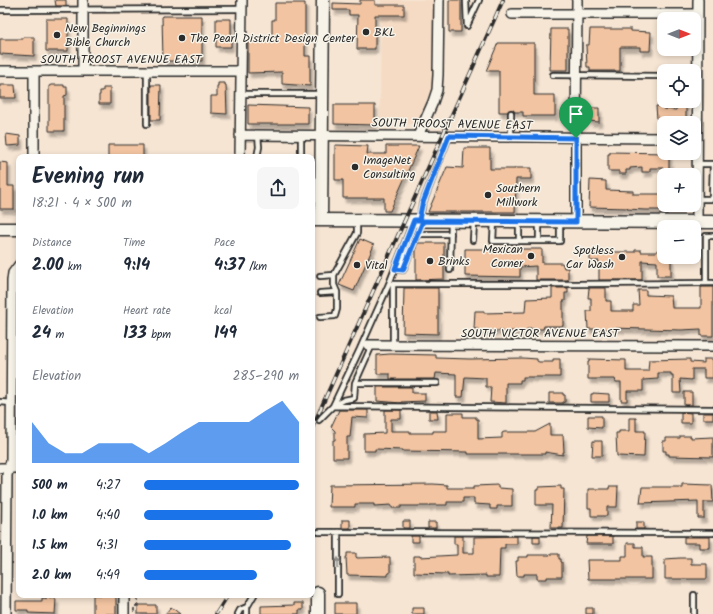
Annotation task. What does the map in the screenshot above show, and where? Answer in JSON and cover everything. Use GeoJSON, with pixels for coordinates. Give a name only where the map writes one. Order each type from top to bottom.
{"type":"FeatureCollection","features":[{"type":"Feature","properties":{"kind":"main road"},"geometry":{"type":"LineString","coordinates":[[323,0],[321,135],[316,220],[657,222]]}},
{"type":"Feature","properties":{"kind":"main road"},"geometry":{"type":"LineString","coordinates":[[701,222],[713,222]]}},
{"type":"Feature","properties":{"kind":"main road"},"geometry":{"type":"LineString","coordinates":[[0,229],[16,229]]}},
{"type":"Feature","properties":{"kind":"main road"},"geometry":{"type":"LineString","coordinates":[[315,593],[318,614]]}},
{"type":"Feature","properties":{"kind":"street"},"geometry":{"type":"LineString","coordinates":[[83,71],[84,0]]}},
{"type":"Feature","properties":{"kind":"street"},"geometry":{"type":"LineString","coordinates":[[418,136],[434,102],[437,90],[439,0]]}},
{"type":"Feature","properties":{"kind":"street"},"geometry":{"type":"LineString","coordinates":[[576,222],[577,0]]}},
{"type":"Feature","properties":{"kind":"street"},"geometry":{"type":"LineString","coordinates":[[698,0],[698,12]]}},
{"type":"Feature","properties":{"kind":"street"},"geometry":{"type":"LineString","coordinates":[[240,154],[242,5]]}},
{"type":"Feature","properties":{"kind":"street"},"geometry":{"type":"LineString","coordinates":[[512,14],[657,14]]}},
{"type":"Feature","properties":{"kind":"street","name":"SOUTH TROOST AVENUE EAST"},"geometry":{"type":"LineString","coordinates":[[0,72],[147,70],[241,71]]}},
{"type":"Feature","properties":{"kind":"street"},"geometry":{"type":"LineString","coordinates":[[34,71],[34,154]]}},
{"type":"Feature","properties":{"kind":"street","name":"SOUTH TROOST AVENUE EAST"},"geometry":{"type":"LineString","coordinates":[[240,135],[657,138]]}},
{"type":"Feature","properties":{"kind":"street"},"geometry":{"type":"LineString","coordinates":[[697,160],[697,168]]}},
{"type":"Feature","properties":{"kind":"street"},"geometry":{"type":"LineString","coordinates":[[4,468],[11,461],[12,403],[15,374],[12,281],[13,273],[16,269]]}},
{"type":"Feature","properties":{"kind":"street","name":"SOUTH VICTOR AVENUE EAST"},"geometry":{"type":"LineString","coordinates":[[370,345],[713,346]]}},
{"type":"Feature","properties":{"kind":"street"},"geometry":{"type":"LineString","coordinates":[[4,468],[16,468]]}},
{"type":"Feature","properties":{"kind":"street"},"geometry":{"type":"LineString","coordinates":[[4,468],[7,475],[3,528],[3,584],[6,614]]}},
{"type":"Feature","properties":{"kind":"street"},"geometry":{"type":"LineString","coordinates":[[124,598],[124,612]]}},
{"type":"Feature","properties":{"kind":"lane"},"geometry":{"type":"LineString","coordinates":[[466,0],[467,26],[479,0]]}},
{"type":"Feature","properties":{"kind":"lane"},"geometry":{"type":"LineString","coordinates":[[0,10],[83,10],[242,5]]}},
{"type":"Feature","properties":{"kind":"lane"},"geometry":{"type":"LineString","coordinates":[[147,70],[147,124]]}},
{"type":"Feature","properties":{"kind":"lane"},"geometry":{"type":"LineString","coordinates":[[553,75],[657,76]]}},
{"type":"Feature","properties":{"kind":"lane"},"geometry":{"type":"LineString","coordinates":[[241,94],[322,94]]}},
{"type":"Feature","properties":{"kind":"lane"},"geometry":{"type":"LineString","coordinates":[[511,113],[511,137]]}},
{"type":"Feature","properties":{"kind":"lane"},"geometry":{"type":"LineString","coordinates":[[258,135],[259,147],[258,154]]}},
{"type":"Feature","properties":{"kind":"lane"},"geometry":{"type":"LineString","coordinates":[[301,135],[301,154]]}},
{"type":"Feature","properties":{"kind":"lane"},"geometry":{"type":"LineString","coordinates":[[395,269],[403,270],[417,234],[422,205],[449,136]]}},
{"type":"Feature","properties":{"kind":"lane"},"geometry":{"type":"LineString","coordinates":[[697,164],[713,164],[712,197],[710,199],[701,199]]}},
{"type":"Feature","properties":{"kind":"lane"},"geometry":{"type":"LineString","coordinates":[[320,317],[335,316],[337,309],[337,292],[334,285],[334,276],[357,233],[357,220]]}},
{"type":"Feature","properties":{"kind":"lane"},"geometry":{"type":"LineString","coordinates":[[320,420],[333,406],[391,284],[395,269],[419,221]]}},
{"type":"Feature","properties":{"kind":"lane"},"geometry":{"type":"LineString","coordinates":[[450,270],[451,221]]}},
{"type":"Feature","properties":{"kind":"lane"},"geometry":{"type":"LineString","coordinates":[[474,221],[474,240]]}},
{"type":"Feature","properties":{"kind":"lane"},"geometry":{"type":"LineString","coordinates":[[494,221],[493,241],[560,241],[560,222]]}},
{"type":"Feature","properties":{"kind":"lane"},"geometry":{"type":"LineString","coordinates":[[519,222],[519,241]]}},
{"type":"Feature","properties":{"kind":"lane"},"geometry":{"type":"LineString","coordinates":[[538,241],[539,222]]}},
{"type":"Feature","properties":{"kind":"lane"},"geometry":{"type":"LineString","coordinates":[[417,234],[451,234]]}},
{"type":"Feature","properties":{"kind":"lane"},"geometry":{"type":"LineString","coordinates":[[706,283],[706,236],[713,236]]}},
{"type":"Feature","properties":{"kind":"lane"},"geometry":{"type":"LineString","coordinates":[[320,276],[334,276]]}},
{"type":"Feature","properties":{"kind":"lane"},"geometry":{"type":"LineString","coordinates":[[391,284],[713,283]]}},
{"type":"Feature","properties":{"kind":"lane"},"geometry":{"type":"LineString","coordinates":[[391,284],[393,345]]}},
{"type":"Feature","properties":{"kind":"lane"},"geometry":{"type":"LineString","coordinates":[[320,293],[337,292]]}},
{"type":"Feature","properties":{"kind":"lane"},"geometry":{"type":"LineString","coordinates":[[333,406],[344,400],[354,398],[355,383],[370,345]]}},
{"type":"Feature","properties":{"kind":"lane"},"geometry":{"type":"LineString","coordinates":[[355,383],[437,383]]}},
{"type":"Feature","properties":{"kind":"lane"},"geometry":{"type":"LineString","coordinates":[[0,402],[12,403]]}},
{"type":"Feature","properties":{"kind":"lane"},"geometry":{"type":"LineString","coordinates":[[333,406],[713,409]]}},
{"type":"Feature","properties":{"kind":"lane"},"geometry":{"type":"LineString","coordinates":[[319,532],[713,532]]}},
{"type":"Feature","properties":{"kind":"lane"},"geometry":{"type":"LineString","coordinates":[[338,532],[338,594]]}},
{"type":"Feature","properties":{"kind":"lane"},"geometry":{"type":"LineString","coordinates":[[694,595],[694,614]]}},
{"type":"Feature","properties":{"kind":"lane"},"geometry":{"type":"LineString","coordinates":[[247,614],[247,608],[252,598]]}},
{"type":"Feature","properties":{"kind":"lane"},"geometry":{"type":"LineString","coordinates":[[238,614],[240,610],[247,608]]}},
{"type":"Feature","properties":{"kind":"path"},"geometry":{"type":"LineString","coordinates":[[124,612],[134,611],[134,606],[137,606],[137,598]]}},
{"type":"Feature","properties":{"kind":"shaded area"},"geometry":{"type":"Polygon","coordinates":[[[381,0],[434,0],[433,84],[417,124],[380,124],[381,0]]]}},
{"type":"Feature","properties":{"kind":"building"},"geometry":{"type":"Polygon","coordinates":[[[55,0],[66,0],[66,6],[56,6],[55,0]]]}},
{"type":"Feature","properties":{"kind":"building","name":"BKL"},"geometry":{"type":"Polygon","coordinates":[[[360,0],[375,0],[375,5],[404,5],[404,15],[375,15],[375,49],[357,49],[358,15],[349,15],[349,10],[333,10],[333,3],[360,4],[360,0]]]}},
{"type":"Feature","properties":{"kind":"building"},"geometry":{"type":"Polygon","coordinates":[[[449,0],[461,0],[461,32],[449,32],[449,0]]]}},
{"type":"Feature","properties":{"kind":"building"},"geometry":{"type":"Polygon","coordinates":[[[275,3],[305,3],[305,56],[310,56],[310,86],[282,84],[282,72],[248,73],[248,38],[272,38],[272,20],[275,20],[275,3]]]}},
{"type":"Feature","properties":{"kind":"building","name":"The Pearl District Design Center"},"geometry":{"type":"Polygon","coordinates":[[[162,16],[202,16],[202,61],[163,61],[162,16]]]}},
{"type":"Feature","properties":{"kind":"building","name":"New Beginnings Bible Church"},"geometry":{"type":"Polygon","coordinates":[[[46,19],[68,19],[68,51],[46,51],[46,19]]]}},
{"type":"Feature","properties":{"kind":"building"},"geometry":{"type":"Polygon","coordinates":[[[216,19],[231,19],[231,47],[216,47],[216,19]]]}},
{"type":"Feature","properties":{"kind":"building"},"geometry":{"type":"Polygon","coordinates":[[[551,29],[568,29],[568,70],[550,70],[551,29]]]}},
{"type":"Feature","properties":{"kind":"building"},"geometry":{"type":"Polygon","coordinates":[[[590,29],[631,29],[631,31],[651,32],[650,51],[640,51],[640,47],[620,47],[620,71],[590,71],[590,67],[587,67],[586,45],[589,45],[590,29]]]}},
{"type":"Feature","properties":{"kind":"building"},"geometry":{"type":"Polygon","coordinates":[[[23,37],[34,37],[34,56],[0,54],[0,39],[23,39],[23,37]]]}},
{"type":"Feature","properties":{"kind":"building"},"geometry":{"type":"Polygon","coordinates":[[[498,43],[534,43],[534,95],[555,95],[555,116],[523,116],[523,112],[515,112],[511,109],[508,112],[499,112],[499,71],[486,71],[498,43]]]}},
{"type":"Feature","properties":{"kind":"building"},"geometry":{"type":"Polygon","coordinates":[[[218,83],[225,83],[226,85],[227,114],[211,113],[211,96],[217,96],[218,83]]]}},
{"type":"Feature","properties":{"kind":"building"},"geometry":{"type":"Polygon","coordinates":[[[0,85],[15,85],[16,98],[0,98],[0,85]]]}},
{"type":"Feature","properties":{"kind":"building"},"geometry":{"type":"Polygon","coordinates":[[[64,85],[64,87],[67,87],[67,95],[64,96],[64,131],[49,131],[49,86],[64,85]]]}},
{"type":"Feature","properties":{"kind":"building"},"geometry":{"type":"Polygon","coordinates":[[[151,85],[161,85],[160,120],[151,120],[151,85]]]}},
{"type":"Feature","properties":{"kind":"building"},"geometry":{"type":"Polygon","coordinates":[[[103,88],[110,88],[110,104],[99,104],[100,91],[103,91],[103,88]]]}},
{"type":"Feature","properties":{"kind":"building"},"geometry":{"type":"Polygon","coordinates":[[[248,105],[308,107],[308,124],[248,124],[248,105]]]}},
{"type":"Feature","properties":{"kind":"building"},"geometry":{"type":"Polygon","coordinates":[[[334,105],[375,105],[375,125],[334,124],[334,105]]]}},
{"type":"Feature","properties":{"kind":"building"},"geometry":{"type":"Polygon","coordinates":[[[656,106],[657,108],[676,110],[676,108],[686,108],[686,116],[657,116],[657,119],[656,106]]]}},
{"type":"Feature","properties":{"kind":"building"},"geometry":{"type":"Polygon","coordinates":[[[589,108],[599,108],[599,122],[589,121],[589,108]]]}},
{"type":"Feature","properties":{"kind":"building"},"geometry":{"type":"Polygon","coordinates":[[[6,134],[20,136],[20,145],[7,146],[6,134]]]}},
{"type":"Feature","properties":{"kind":"building"},"geometry":{"type":"Polygon","coordinates":[[[108,145],[143,145],[143,154],[108,154],[108,145]]]}},
{"type":"Feature","properties":{"kind":"building"},"geometry":{"type":"Polygon","coordinates":[[[335,145],[368,146],[367,154],[386,154],[386,146],[419,146],[390,211],[384,211],[384,198],[343,198],[343,180],[335,180],[335,145]]]}},
{"type":"Feature","properties":{"kind":"building","name":"Southern Millwork"},"geometry":{"type":"Polygon","coordinates":[[[464,148],[490,148],[490,169],[531,168],[531,179],[516,179],[515,212],[428,212],[447,167],[463,168],[464,148]]]}},
{"type":"Feature","properties":{"kind":"building"},"geometry":{"type":"Polygon","coordinates":[[[610,152],[657,153],[657,160],[669,160],[669,168],[650,168],[650,172],[642,172],[642,167],[630,168],[630,170],[626,170],[626,174],[619,174],[619,171],[608,171],[608,154],[610,154],[610,152]]]}},
{"type":"Feature","properties":{"kind":"building"},"geometry":{"type":"Polygon","coordinates":[[[0,162],[8,163],[8,186],[14,186],[14,209],[0,209],[0,162]]]}},
{"type":"Feature","properties":{"kind":"building"},"geometry":{"type":"Polygon","coordinates":[[[590,180],[606,181],[606,190],[633,191],[633,194],[657,194],[657,210],[589,207],[590,180]]]}},
{"type":"Feature","properties":{"kind":"building","name":"Vital"},"geometry":{"type":"Polygon","coordinates":[[[360,239],[374,245],[354,291],[339,285],[360,239]]]}},
{"type":"Feature","properties":{"kind":"building","name":"Brinks"},"geometry":{"type":"Polygon","coordinates":[[[418,243],[444,243],[444,279],[416,280],[416,247],[418,243]]]}},
{"type":"Feature","properties":{"kind":"building"},"geometry":{"type":"Polygon","coordinates":[[[465,249],[542,249],[542,263],[562,263],[564,268],[568,268],[568,280],[536,280],[536,266],[520,267],[520,277],[465,276],[465,249]]]}},
{"type":"Feature","properties":{"kind":"building"},"geometry":{"type":"Polygon","coordinates":[[[635,250],[641,250],[641,252],[657,252],[657,262],[642,261],[642,280],[599,280],[599,261],[590,261],[590,252],[635,252],[635,250]]]}},
{"type":"Feature","properties":{"kind":"building"},"geometry":{"type":"Polygon","coordinates":[[[657,264],[671,264],[671,276],[657,276],[657,264]]]}},
{"type":"Feature","properties":{"kind":"building"},"geometry":{"type":"Polygon","coordinates":[[[701,287],[713,287],[713,336],[701,336],[701,329],[588,329],[587,311],[591,311],[591,298],[588,298],[589,288],[606,288],[606,301],[611,301],[611,311],[633,311],[633,305],[639,305],[638,290],[646,290],[646,295],[671,296],[672,308],[701,308],[701,287]]]}},
{"type":"Feature","properties":{"kind":"building"},"geometry":{"type":"Polygon","coordinates":[[[404,288],[438,288],[438,334],[403,333],[404,288]]]}},
{"type":"Feature","properties":{"kind":"building"},"geometry":{"type":"Polygon","coordinates":[[[552,288],[568,288],[568,293],[565,293],[565,301],[563,301],[563,326],[544,326],[543,329],[527,329],[527,332],[511,331],[511,333],[503,333],[503,331],[478,331],[478,329],[474,329],[475,311],[484,311],[484,313],[525,312],[526,299],[552,298],[552,288]]]}},
{"type":"Feature","properties":{"kind":"building"},"geometry":{"type":"Polygon","coordinates":[[[377,355],[436,355],[436,358],[523,358],[537,359],[539,362],[553,362],[553,359],[560,359],[560,377],[523,377],[523,380],[520,380],[520,383],[506,383],[506,403],[490,402],[491,387],[486,387],[486,378],[465,377],[463,397],[456,397],[456,374],[436,373],[435,379],[390,379],[390,374],[377,374],[377,355]]]}},
{"type":"Feature","properties":{"kind":"building"},"geometry":{"type":"Polygon","coordinates":[[[589,359],[626,360],[626,371],[648,371],[649,360],[690,359],[690,362],[704,363],[704,359],[713,359],[713,378],[704,378],[704,369],[692,369],[692,380],[680,379],[681,393],[673,393],[673,375],[671,375],[671,373],[658,373],[658,379],[643,380],[643,391],[627,391],[627,401],[621,401],[621,382],[616,382],[615,379],[588,379],[589,359]]]}},
{"type":"Feature","properties":{"kind":"building"},"geometry":{"type":"Polygon","coordinates":[[[377,387],[412,387],[412,393],[425,393],[425,401],[401,403],[377,401],[377,387]]]}},
{"type":"Feature","properties":{"kind":"building"},"geometry":{"type":"Polygon","coordinates":[[[684,392],[692,392],[692,405],[684,405],[684,392]]]}},
{"type":"Feature","properties":{"kind":"building"},"geometry":{"type":"Polygon","coordinates":[[[549,393],[563,393],[563,395],[565,395],[565,402],[549,403],[549,393]]]}},
{"type":"Feature","properties":{"kind":"building"},"geometry":{"type":"Polygon","coordinates":[[[591,394],[609,394],[609,402],[591,402],[591,394]]]}},
{"type":"Feature","properties":{"kind":"building"},"geometry":{"type":"Polygon","coordinates":[[[339,410],[368,410],[368,418],[352,417],[350,437],[347,437],[347,458],[333,458],[333,440],[335,440],[335,431],[331,427],[339,410]]]}},
{"type":"Feature","properties":{"kind":"building"},"geometry":{"type":"Polygon","coordinates":[[[385,410],[401,410],[401,419],[391,419],[391,431],[410,431],[410,433],[433,433],[433,431],[447,431],[447,413],[463,413],[463,417],[476,417],[476,419],[478,419],[478,439],[502,438],[502,433],[504,432],[535,432],[550,424],[550,435],[563,435],[564,452],[563,455],[545,452],[545,454],[468,454],[468,452],[375,449],[375,451],[364,451],[364,434],[385,433],[385,410]]]}},
{"type":"Feature","properties":{"kind":"building"},"geometry":{"type":"Polygon","coordinates":[[[429,411],[437,411],[438,419],[429,419],[429,411]]]}},
{"type":"Feature","properties":{"kind":"building"},"geometry":{"type":"Polygon","coordinates":[[[681,412],[691,413],[691,423],[681,423],[681,412]]]}},
{"type":"Feature","properties":{"kind":"building"},"geometry":{"type":"Polygon","coordinates":[[[703,413],[713,413],[713,419],[703,419],[703,413]]]}},
{"type":"Feature","properties":{"kind":"building"},"geometry":{"type":"Polygon","coordinates":[[[588,416],[602,416],[602,428],[588,427],[588,416]]]}},
{"type":"Feature","properties":{"kind":"building"},"geometry":{"type":"Polygon","coordinates":[[[629,418],[636,418],[636,431],[645,431],[644,457],[617,456],[616,433],[619,433],[619,431],[629,431],[629,418]]]}},
{"type":"Feature","properties":{"kind":"building"},"geometry":{"type":"Polygon","coordinates":[[[680,436],[691,436],[691,438],[713,437],[713,457],[669,456],[669,454],[666,454],[666,451],[663,451],[663,441],[666,441],[666,438],[680,438],[680,436]]]}},
{"type":"Feature","properties":{"kind":"building"},"geometry":{"type":"Polygon","coordinates":[[[593,441],[602,441],[602,456],[592,456],[593,441]]]}},
{"type":"Feature","properties":{"kind":"building"},"geometry":{"type":"Polygon","coordinates":[[[682,484],[712,485],[713,502],[704,502],[704,518],[698,518],[698,501],[640,503],[642,487],[682,487],[682,484]]]}},
{"type":"Feature","properties":{"kind":"building"},"geometry":{"type":"Polygon","coordinates":[[[330,485],[447,485],[447,488],[474,488],[474,486],[498,485],[498,488],[512,489],[512,506],[497,506],[497,509],[490,509],[490,505],[474,504],[474,498],[463,498],[463,502],[447,502],[447,505],[401,506],[401,508],[392,508],[392,505],[374,506],[374,504],[355,504],[355,507],[329,507],[330,485]]]}},
{"type":"Feature","properties":{"kind":"building"},"geometry":{"type":"Polygon","coordinates":[[[561,486],[561,489],[564,489],[563,528],[551,528],[552,505],[536,505],[536,490],[539,490],[539,487],[561,486]]]}},
{"type":"Feature","properties":{"kind":"building"},"geometry":{"type":"Polygon","coordinates":[[[609,487],[618,487],[617,507],[607,507],[607,516],[591,516],[591,508],[588,508],[588,489],[609,489],[609,487]]]}},
{"type":"Feature","properties":{"kind":"building"},"geometry":{"type":"Polygon","coordinates":[[[342,520],[350,520],[350,528],[342,528],[342,520]]]}},
{"type":"Feature","properties":{"kind":"building"},"geometry":{"type":"Polygon","coordinates":[[[403,521],[410,521],[410,528],[403,528],[403,521]]]}},
{"type":"Feature","properties":{"kind":"building"},"geometry":{"type":"Polygon","coordinates":[[[428,522],[436,522],[436,528],[428,528],[428,522]]]}},
{"type":"Feature","properties":{"kind":"building"},"geometry":{"type":"Polygon","coordinates":[[[636,522],[644,522],[644,529],[636,529],[636,522]]]}},
{"type":"Feature","properties":{"kind":"building"},"geometry":{"type":"Polygon","coordinates":[[[411,536],[419,536],[419,542],[411,542],[411,536]]]}},
{"type":"Feature","properties":{"kind":"building"},"geometry":{"type":"Polygon","coordinates":[[[454,536],[463,536],[463,553],[474,553],[474,537],[517,536],[517,544],[505,544],[505,548],[500,548],[499,577],[486,577],[486,575],[448,576],[448,574],[414,573],[414,556],[457,555],[457,544],[454,544],[454,536]]]}},
{"type":"Feature","properties":{"kind":"building"},"geometry":{"type":"Polygon","coordinates":[[[533,536],[540,536],[540,543],[533,543],[533,536]]]}},
{"type":"Feature","properties":{"kind":"building"},"geometry":{"type":"Polygon","coordinates":[[[587,536],[613,536],[613,544],[586,544],[587,536]]]}},
{"type":"Feature","properties":{"kind":"building"},"geometry":{"type":"Polygon","coordinates":[[[684,537],[710,537],[710,548],[699,548],[699,543],[684,543],[684,537]]]}},
{"type":"Feature","properties":{"kind":"building"},"geometry":{"type":"Polygon","coordinates":[[[627,543],[635,543],[635,547],[643,547],[643,557],[652,557],[652,579],[588,579],[587,560],[622,560],[622,556],[627,556],[627,543]]]}},
{"type":"Feature","properties":{"kind":"building"},"geometry":{"type":"Polygon","coordinates":[[[347,553],[356,553],[357,558],[390,557],[390,573],[388,573],[388,576],[347,575],[347,553]]]}},
{"type":"Feature","properties":{"kind":"building"},"geometry":{"type":"Polygon","coordinates":[[[559,554],[559,559],[561,559],[562,562],[562,577],[537,579],[537,574],[524,574],[524,576],[517,576],[516,561],[518,561],[518,557],[559,554]]]}},
{"type":"Feature","properties":{"kind":"building"},"geometry":{"type":"Polygon","coordinates":[[[691,558],[691,564],[707,564],[707,579],[665,579],[665,559],[691,558]]]}},
{"type":"Feature","properties":{"kind":"building"},"geometry":{"type":"Polygon","coordinates":[[[42,598],[56,599],[55,614],[28,613],[28,610],[16,610],[16,601],[42,601],[42,598]]]}},
{"type":"Feature","properties":{"kind":"building"},"geometry":{"type":"Polygon","coordinates":[[[93,598],[116,598],[116,614],[93,614],[93,598]]]}},
{"type":"Feature","properties":{"kind":"building"},"geometry":{"type":"Polygon","coordinates":[[[294,603],[303,603],[303,610],[299,610],[299,614],[261,614],[261,606],[294,605],[294,603]]]}},
{"type":"Feature","properties":{"kind":"building"},"geometry":{"type":"Polygon","coordinates":[[[335,603],[356,603],[356,614],[335,614],[335,603]]]}},
{"type":"Feature","properties":{"kind":"building"},"geometry":{"type":"Polygon","coordinates":[[[138,605],[156,605],[156,614],[138,614],[138,605]]]}},
{"type":"Feature","properties":{"kind":"building"},"geometry":{"type":"Polygon","coordinates":[[[171,607],[180,614],[165,614],[171,607]]]}},
{"type":"Feature","properties":{"kind":"building"},"geometry":{"type":"Polygon","coordinates":[[[412,608],[424,608],[424,614],[412,614],[412,608]]]}},
{"type":"Feature","properties":{"kind":"building"},"geometry":{"type":"Polygon","coordinates":[[[586,608],[593,608],[593,614],[586,614],[586,608]]]}},
{"type":"Feature","properties":{"kind":"railway"},"geometry":{"type":"LineString","coordinates":[[315,421],[503,0]]}},
{"type":"Feature","properties":{"kind":"railway"},"geometry":{"type":"LineString","coordinates":[[216,614],[226,598]]}},
{"type":"Feature","properties":{"kind":"place","name":"BKL"},"geometry":{"type":"Point","coordinates":[366,32]}},
{"type":"Feature","properties":{"kind":"place","name":"New Beginnings Bible Church"},"geometry":{"type":"Point","coordinates":[57,35]}},
{"type":"Feature","properties":{"kind":"place","name":"The Pearl District Design Center"},"geometry":{"type":"Point","coordinates":[182,38]}},
{"type":"Feature","properties":{"kind":"place","name":"ImageNet Consulting"},"geometry":{"type":"Point","coordinates":[355,167]}},
{"type":"Feature","properties":{"kind":"place","name":"Southern Millwork"},"geometry":{"type":"Point","coordinates":[488,195]}},
{"type":"Feature","properties":{"kind":"place","name":"Mexican Corner"},"geometry":{"type":"Point","coordinates":[531,256]}},
{"type":"Feature","properties":{"kind":"place","name":"Spotless Car Wash"},"geometry":{"type":"Point","coordinates":[622,257]}},
{"type":"Feature","properties":{"kind":"place","name":"Brinks"},"geometry":{"type":"Point","coordinates":[430,261]}},
{"type":"Feature","properties":{"kind":"place","name":"Vital"},"geometry":{"type":"Point","coordinates":[357,265]}},
{"type":"Feature","properties":{"kind":"route"},"geometry":{"type":"LineString","coordinates":[[449,136],[576,138],[576,222],[423,221],[403,270],[395,269],[414,220],[419,220],[422,205],[449,136]]}}]}
